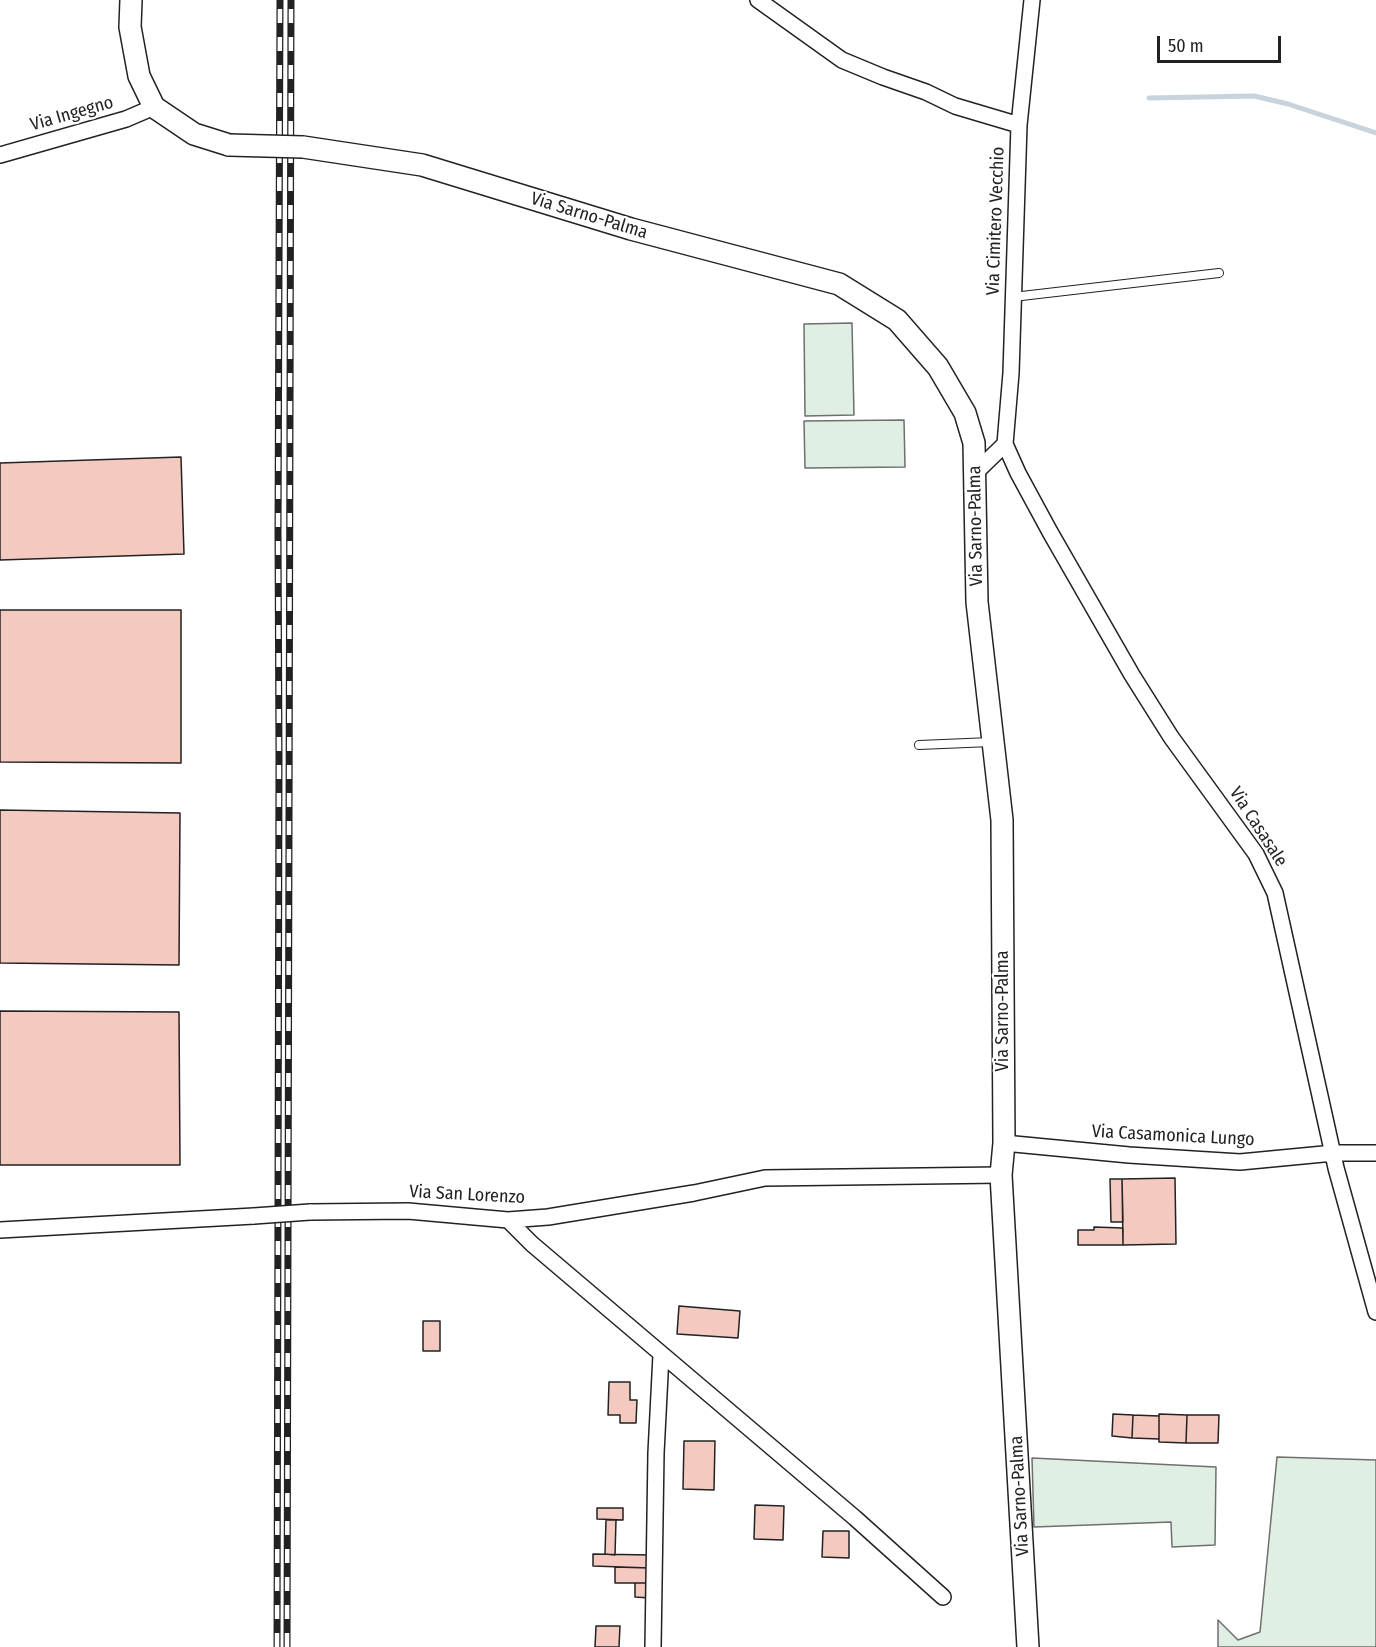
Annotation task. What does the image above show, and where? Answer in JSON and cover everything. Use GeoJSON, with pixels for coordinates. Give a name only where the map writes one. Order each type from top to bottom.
{"type":"FeatureCollection","features":[{"type":"Feature","properties":{"kind":"main road"},"geometry":{"type":"LineString","coordinates":[[131,0],[130,27],[139,76],[154,107]]}},
{"type":"Feature","properties":{"kind":"main road","name":"Via Sarno-Palma"},"geometry":{"type":"LineString","coordinates":[[154,107],[194,134],[229,145],[303,147],[422,165],[631,229],[838,284],[897,320],[938,367],[965,413],[974,443],[977,602],[1002,820],[1004,1143],[1001,1175],[1028,1647]]}},
{"type":"Feature","properties":{"kind":"street"},"geometry":{"type":"LineString","coordinates":[[758,0],[842,60],[926,92],[955,106],[1019,125]]}},
{"type":"Feature","properties":{"kind":"street","name":"Via Cimitero Vecchio"},"geometry":{"type":"LineString","coordinates":[[1005,444],[1011,372],[1019,125],[1032,0]]}},
{"type":"Feature","properties":{"kind":"street","name":"Via Ingegno"},"geometry":{"type":"LineString","coordinates":[[0,155],[126,118],[154,107]]}},
{"type":"Feature","properties":{"kind":"street"},"geometry":{"type":"LineString","coordinates":[[974,474],[1005,444]]}},
{"type":"Feature","properties":{"kind":"street","name":"Via Casasale"},"geometry":{"type":"LineString","coordinates":[[1005,444],[1050,532],[1132,675],[1171,737],[1256,854],[1275,893],[1334,1153],[1376,1312]]}},
{"type":"Feature","properties":{"kind":"street","name":"Via Casamonica Lungo"},"geometry":{"type":"LineString","coordinates":[[1004,1143],[1128,1155],[1240,1162],[1334,1153],[1376,1153]]}},
{"type":"Feature","properties":{"kind":"street","name":"Via San Lorenzo"},"geometry":{"type":"LineString","coordinates":[[0,1230],[310,1212],[408,1211],[508,1220],[548,1217],[694,1193],[765,1178],[1001,1175]]}},
{"type":"Feature","properties":{"kind":"street"},"geometry":{"type":"LineString","coordinates":[[508,1220],[531,1244],[855,1518],[943,1598]]}},
{"type":"Feature","properties":{"kind":"street"},"geometry":{"type":"LineString","coordinates":[[653,1647],[656,1453],[661,1355]]}},
{"type":"Feature","properties":{"kind":"lane"},"geometry":{"type":"LineString","coordinates":[[1013,297],[1219,273]]}},
{"type":"Feature","properties":{"kind":"lane"},"geometry":{"type":"LineString","coordinates":[[919,745],[993,742]]}},
{"type":"Feature","properties":{"kind":"green space"},"geometry":{"type":"Polygon","coordinates":[[[852,323],[854,415],[805,416],[804,324],[852,323]]]}},
{"type":"Feature","properties":{"kind":"green space"},"geometry":{"type":"Polygon","coordinates":[[[904,420],[905,467],[805,468],[804,421],[904,420]]]}},
{"type":"Feature","properties":{"kind":"green space"},"geometry":{"type":"Polygon","coordinates":[[[1277,1457],[1376,1460],[1376,1647],[1218,1647],[1218,1620],[1238,1640],[1260,1632],[1277,1457]]]}},
{"type":"Feature","properties":{"kind":"green space"},"geometry":{"type":"Polygon","coordinates":[[[1032,1458],[1216,1467],[1215,1545],[1172,1547],[1171,1522],[1034,1527],[1032,1458]]]}},
{"type":"Feature","properties":{"kind":"building"},"geometry":{"type":"Polygon","coordinates":[[[181,457],[184,554],[0,560],[0,463],[181,457]]]}},
{"type":"Feature","properties":{"kind":"building"},"geometry":{"type":"Polygon","coordinates":[[[0,610],[181,610],[181,763],[0,762],[0,610]]]}},
{"type":"Feature","properties":{"kind":"building"},"geometry":{"type":"Polygon","coordinates":[[[0,810],[180,813],[179,965],[0,963],[0,810]]]}},
{"type":"Feature","properties":{"kind":"building"},"geometry":{"type":"Polygon","coordinates":[[[0,1011],[179,1012],[180,1165],[0,1165],[0,1011]]]}},
{"type":"Feature","properties":{"kind":"building"},"geometry":{"type":"Polygon","coordinates":[[[1175,1178],[1176,1244],[1123,1245],[1122,1179],[1175,1178]]]}},
{"type":"Feature","properties":{"kind":"building"},"geometry":{"type":"Polygon","coordinates":[[[1110,1179],[1122,1179],[1123,1222],[1111,1222],[1110,1179]]]}},
{"type":"Feature","properties":{"kind":"building"},"geometry":{"type":"Polygon","coordinates":[[[1094,1227],[1123,1228],[1123,1245],[1078,1245],[1078,1230],[1094,1230],[1094,1227]]]}},
{"type":"Feature","properties":{"kind":"building"},"geometry":{"type":"Polygon","coordinates":[[[679,1306],[740,1311],[738,1338],[677,1334],[679,1306]]]}},
{"type":"Feature","properties":{"kind":"building"},"geometry":{"type":"Polygon","coordinates":[[[423,1321],[440,1321],[440,1351],[423,1351],[423,1321]]]}},
{"type":"Feature","properties":{"kind":"building"},"geometry":{"type":"Polygon","coordinates":[[[609,1382],[630,1382],[630,1400],[637,1400],[636,1423],[620,1423],[620,1415],[608,1415],[609,1382]]]}},
{"type":"Feature","properties":{"kind":"building"},"geometry":{"type":"Polygon","coordinates":[[[1113,1414],[1133,1415],[1132,1438],[1112,1436],[1113,1414]]]}},
{"type":"Feature","properties":{"kind":"building"},"geometry":{"type":"Polygon","coordinates":[[[1159,1414],[1187,1415],[1186,1443],[1159,1442],[1159,1414]]]}},
{"type":"Feature","properties":{"kind":"building"},"geometry":{"type":"Polygon","coordinates":[[[1133,1415],[1159,1416],[1159,1439],[1132,1438],[1133,1415]]]}},
{"type":"Feature","properties":{"kind":"building"},"geometry":{"type":"Polygon","coordinates":[[[1187,1415],[1219,1415],[1218,1443],[1186,1443],[1187,1415]]]}},
{"type":"Feature","properties":{"kind":"building"},"geometry":{"type":"Polygon","coordinates":[[[684,1441],[715,1441],[714,1490],[683,1489],[684,1441]]]}},
{"type":"Feature","properties":{"kind":"building"},"geometry":{"type":"Polygon","coordinates":[[[755,1505],[784,1506],[783,1540],[754,1539],[755,1505]]]}},
{"type":"Feature","properties":{"kind":"building"},"geometry":{"type":"Polygon","coordinates":[[[597,1508],[623,1508],[623,1520],[597,1519],[597,1508]]]}},
{"type":"Feature","properties":{"kind":"building"},"geometry":{"type":"Polygon","coordinates":[[[606,1520],[616,1520],[615,1555],[605,1554],[606,1520]]]}},
{"type":"Feature","properties":{"kind":"building"},"geometry":{"type":"Polygon","coordinates":[[[823,1531],[849,1531],[849,1558],[822,1557],[823,1531]]]}},
{"type":"Feature","properties":{"kind":"building"},"geometry":{"type":"Polygon","coordinates":[[[593,1554],[651,1555],[650,1568],[593,1566],[593,1554]]]}},
{"type":"Feature","properties":{"kind":"building"},"geometry":{"type":"Polygon","coordinates":[[[615,1567],[650,1568],[650,1583],[615,1583],[615,1567]]]}},
{"type":"Feature","properties":{"kind":"building"},"geometry":{"type":"Polygon","coordinates":[[[635,1583],[650,1583],[650,1598],[635,1597],[635,1583]]]}},
{"type":"Feature","properties":{"kind":"building"},"geometry":{"type":"Polygon","coordinates":[[[596,1626],[620,1626],[619,1647],[595,1647],[596,1626]]]}},
{"type":"Feature","properties":{"kind":"waterway"},"geometry":{"type":"LineString","coordinates":[[1149,98],[1254,96],[1288,104],[1376,133]]}},
{"type":"Feature","properties":{"kind":"railway"},"geometry":{"type":"LineString","coordinates":[[277,1647],[280,0]]}},
{"type":"Feature","properties":{"kind":"railway"},"geometry":{"type":"LineString","coordinates":[[287,1647],[291,0]]}}]}
